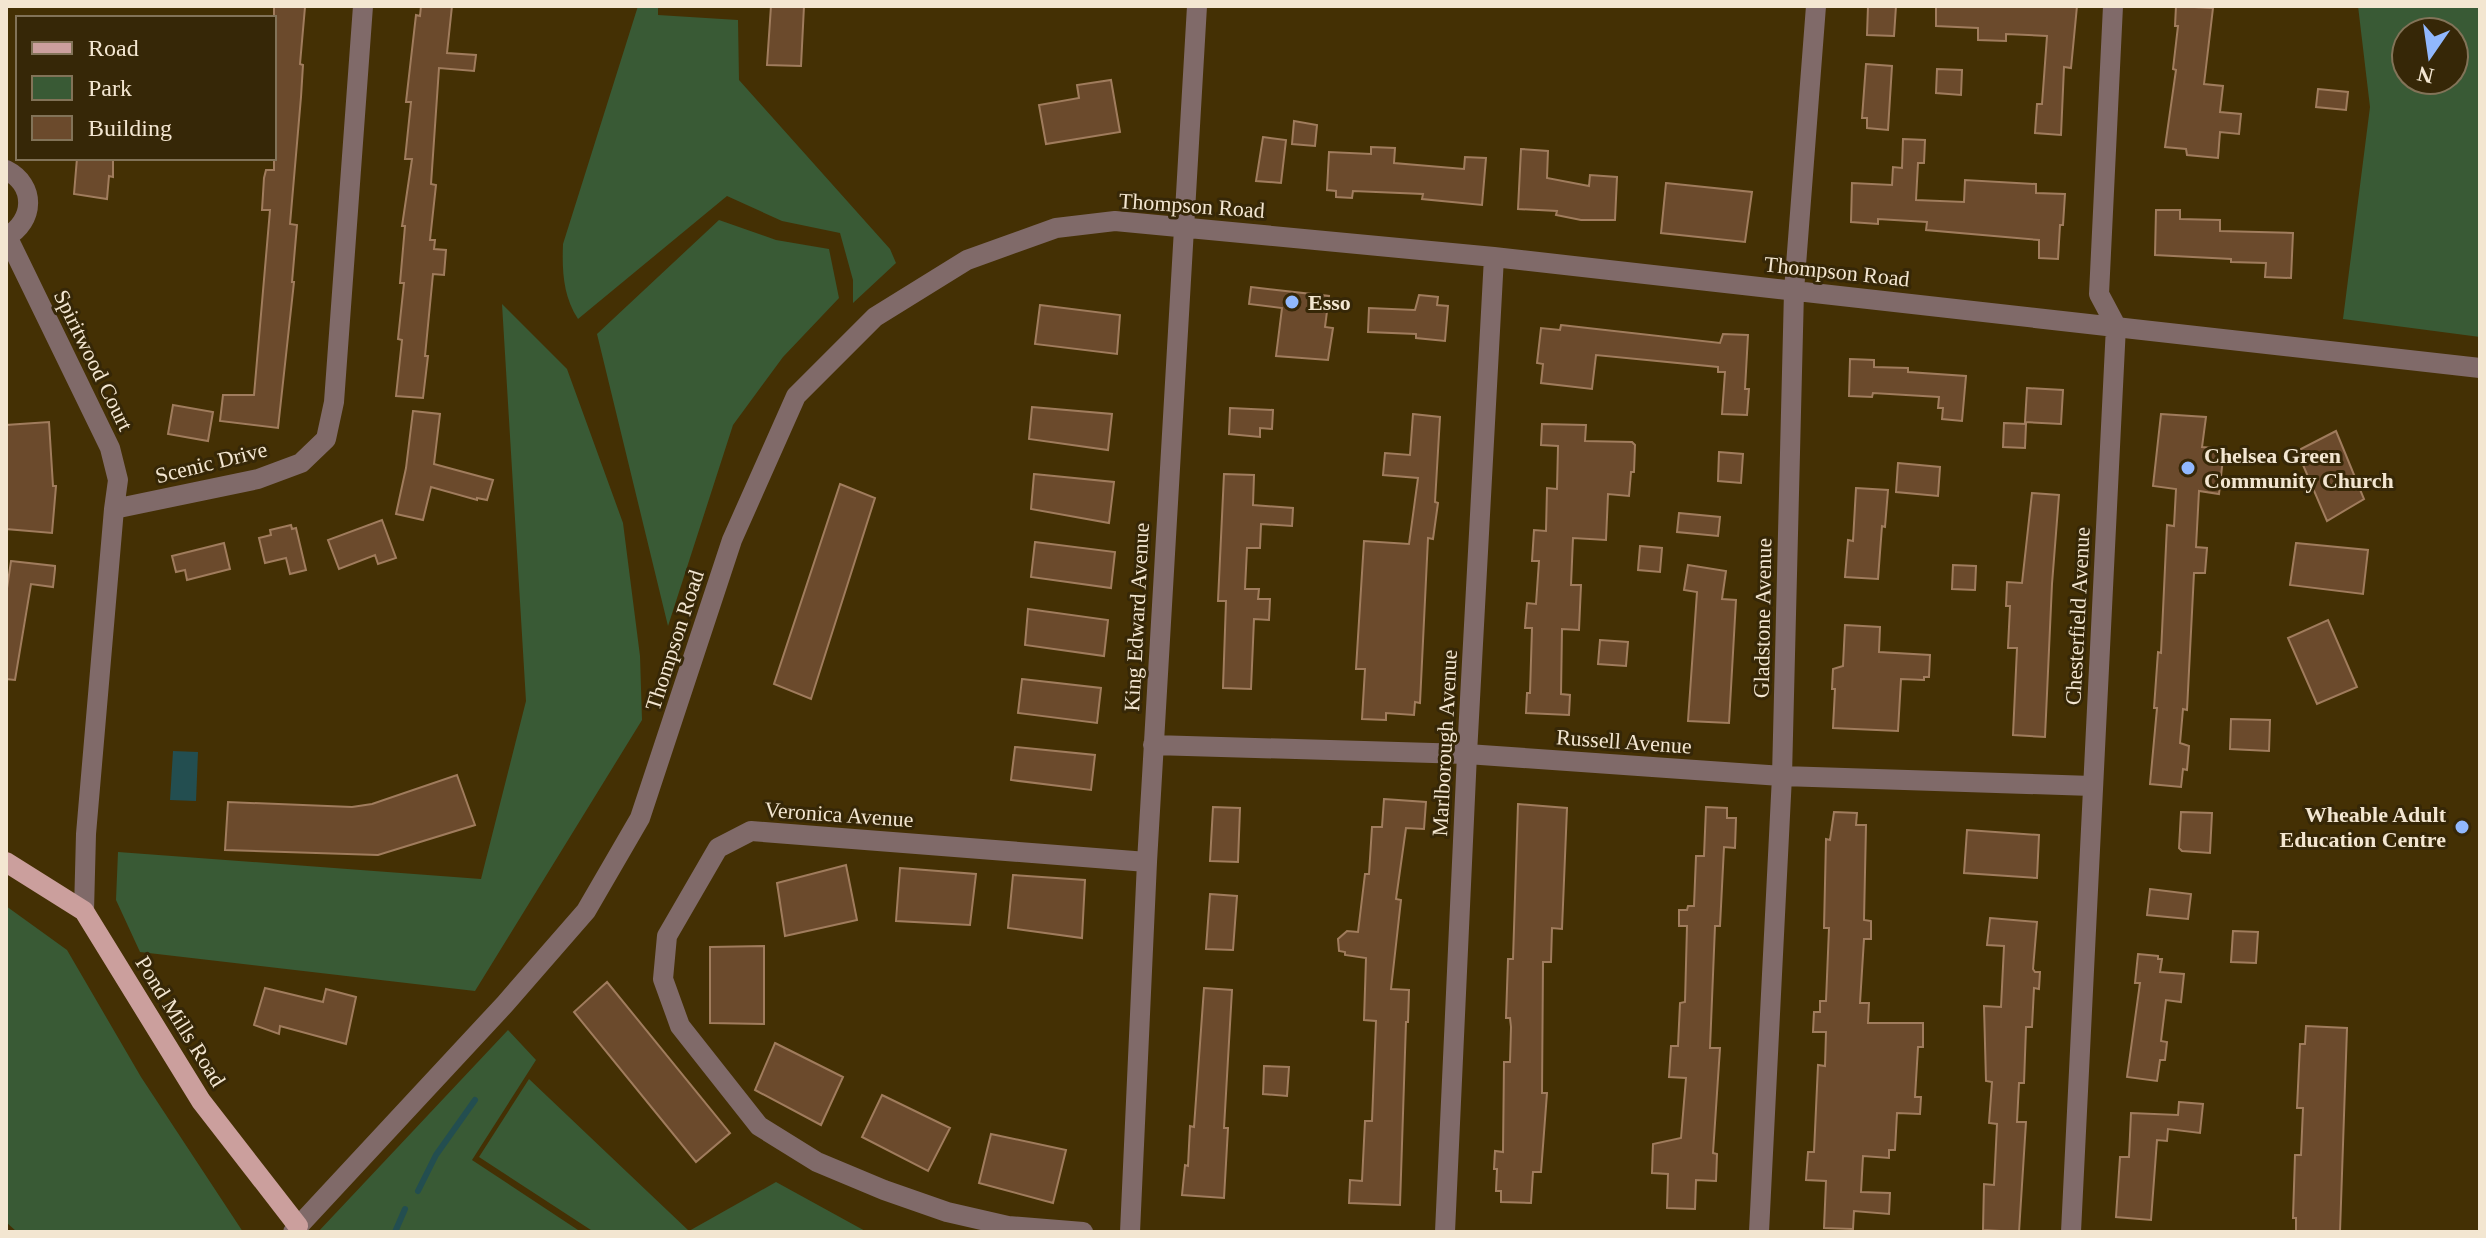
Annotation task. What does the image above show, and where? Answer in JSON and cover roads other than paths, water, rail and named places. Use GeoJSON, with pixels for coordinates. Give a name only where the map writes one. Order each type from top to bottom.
{"type":"FeatureCollection","features":[{"type":"Feature","properties":{"kind":"main road","name":"Pond Mills Road"},"geometry":{"type":"LineString","coordinates":[[6,862],[84,911],[201,1101],[295,1229]]}},
{"type":"Feature","properties":{"kind":"street","name":"Scenic Drive"},"geometry":{"type":"LineString","coordinates":[[114,509],[258,479],[301,463],[326,439],[334,402],[363,6]]}},
{"type":"Feature","properties":{"kind":"street","name":"King Edward Avenue"},"geometry":{"type":"LineString","coordinates":[[1130,1232],[1153,745],[1197,6]]}},
{"type":"Feature","properties":{"kind":"street","name":"Gladstone Avenue"},"geometry":{"type":"LineString","coordinates":[[1759,1232],[1782,776],[1794,291],[1816,6]]}},
{"type":"Feature","properties":{"kind":"street","name":"Chesterfield Avenue"},"geometry":{"type":"LineString","coordinates":[[2071,1232],[2116,326],[2099,294],[2113,6]]}},
{"type":"Feature","properties":{"kind":"street"},"geometry":{"type":"LineString","coordinates":[[6,170],[19,178],[29,199],[24,221],[7,236]]}},
{"type":"Feature","properties":{"kind":"street","name":"Thompson Road"},"geometry":{"type":"LineString","coordinates":[[295,1229],[505,1004],[586,911],[640,818],[732,540],[796,396],[875,317],[967,260],[1056,228],[1115,221],[1494,257],[2480,368]]}},
{"type":"Feature","properties":{"kind":"street","name":"Spiritwood Court"},"geometry":{"type":"LineString","coordinates":[[7,236],[110,448],[118,480],[114,509]]}},
{"type":"Feature","properties":{"kind":"street","name":"Marlborough Avenue"},"geometry":{"type":"LineString","coordinates":[[1445,1232],[1494,257]]}},
{"type":"Feature","properties":{"kind":"street"},"geometry":{"type":"LineString","coordinates":[[84,911],[86,834],[114,509]]}},
{"type":"Feature","properties":{"kind":"street","name":"Russell Avenue"},"geometry":{"type":"LineString","coordinates":[[1153,745],[1467,754],[1782,776],[2092,786]]}},
{"type":"Feature","properties":{"kind":"street","name":"Veronica Avenue"},"geometry":{"type":"LineString","coordinates":[[1083,1232],[1008,1226],[947,1212],[817,1162],[759,1126],[680,1026],[663,979],[667,936],[718,848],[751,831],[1147,862]]}},
{"type":"Feature","properties":{"kind":"water"},"geometry":{"type":"Polygon","coordinates":[[[173,751],[198,752],[196,801],[170,800],[173,751]]]}},
{"type":"Feature","properties":{"kind":"waterway"},"geometry":{"type":"LineString","coordinates":[[418,1191],[436,1155],[475,1100]]}},
{"type":"Feature","properties":{"kind":"waterway"},"geometry":{"type":"LineString","coordinates":[[395,1232],[405,1209]]}},
{"type":"Feature","properties":{"kind":"place","name":"Esso"},"geometry":{"type":"Point","coordinates":[1292,302]}},
{"type":"Feature","properties":{"kind":"place","name":"Chelsea Green Community Church"},"geometry":{"type":"Point","coordinates":[2188,468]}},
{"type":"Feature","properties":{"kind":"place","name":"Wheable Adult Education Centre"},"geometry":{"type":"Point","coordinates":[2462,827]}}]}
